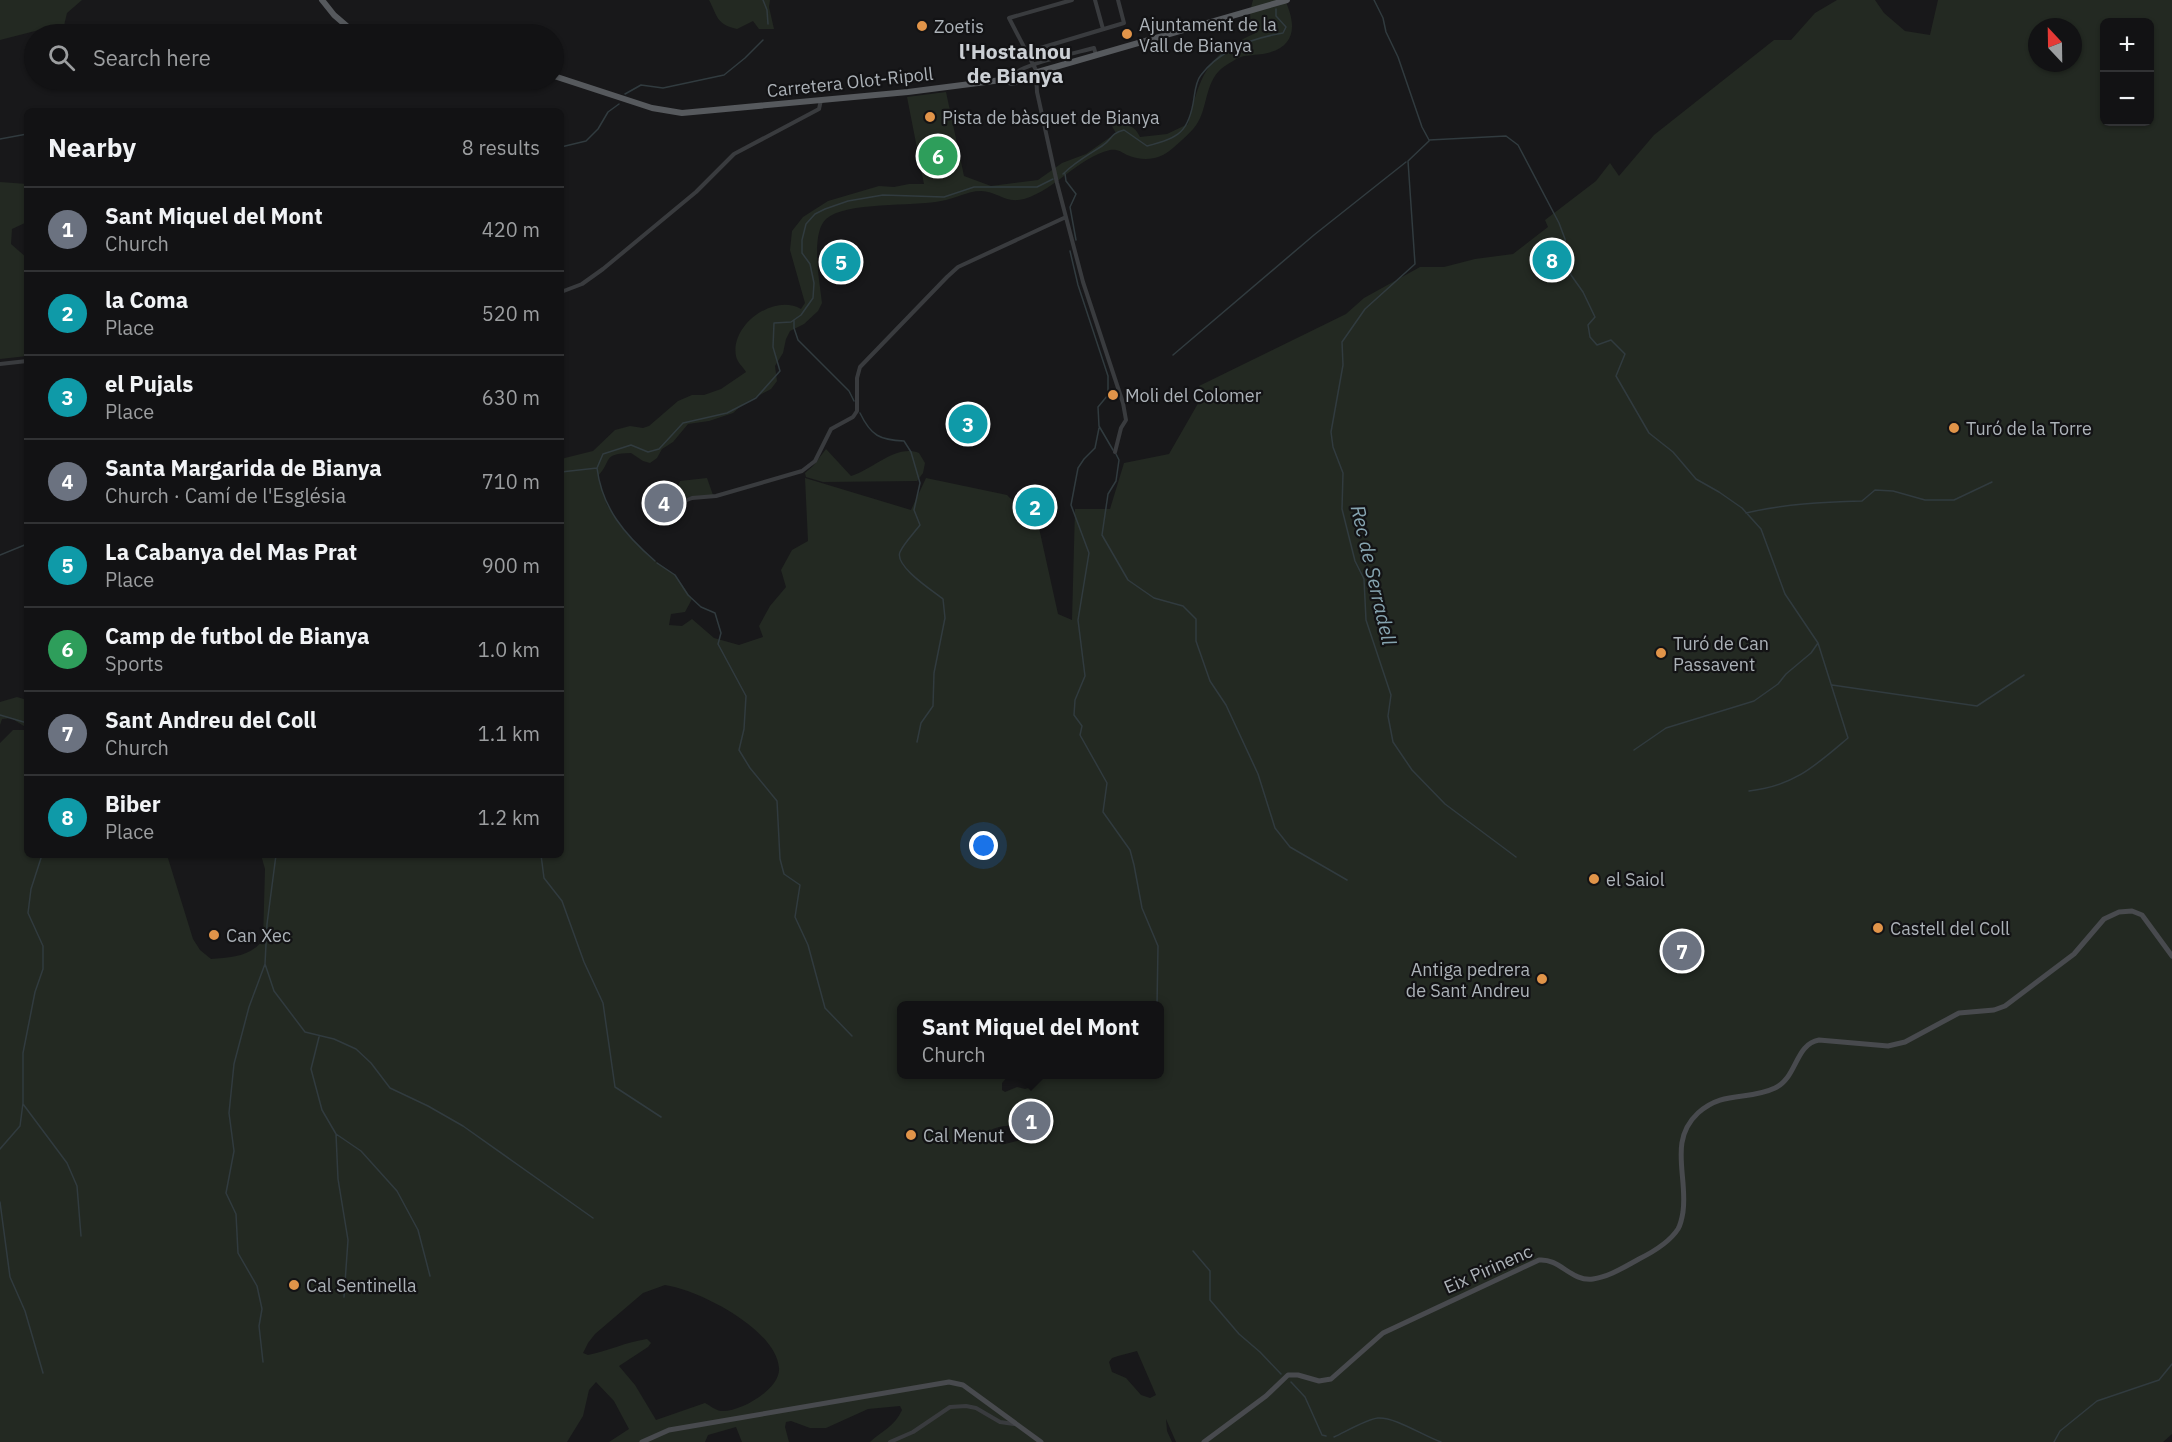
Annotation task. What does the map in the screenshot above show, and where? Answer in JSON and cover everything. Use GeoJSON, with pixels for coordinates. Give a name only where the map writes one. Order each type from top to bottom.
{"type":"FeatureCollection","features":[{"type":"Feature","properties":{"kind":"main road"},"geometry":{"type":"LineString","coordinates":[[322,0],[344,24]]}},
{"type":"Feature","properties":{"kind":"main road","name":"Carretera Olot-Ripoll"},"geometry":{"type":"LineString","coordinates":[[564,79],[652,108],[682,113],[821,100],[1035,74],[1285,1]]}},
{"type":"Feature","properties":{"kind":"main road","name":"Eix Pirinenc"},"geometry":{"type":"LineString","coordinates":[[1204,1442],[1266,1396],[1288,1375],[1319,1380],[1331,1379],[1347,1367],[1375,1338],[1539,1260],[1552,1260],[1574,1276],[1589,1280],[1608,1275],[1654,1251],[1671,1239],[1680,1227],[1684,1193],[1681,1144],[1683,1131],[1687,1125],[1698,1112],[1716,1100],[1728,1096],[1766,1092],[1782,1084],[1793,1072],[1802,1051],[1811,1042],[1888,1046],[1905,1042],[1959,1013],[1994,1010],[2005,1006],[2074,954],[2104,919],[2119,912],[2132,911],[2145,917],[2172,956]]}},
{"type":"Feature","properties":{"kind":"main road"},"geometry":{"type":"LineString","coordinates":[[642,1442],[669,1430],[943,1382],[963,1385],[1041,1442]]}},
{"type":"Feature","properties":{"kind":"street"},"geometry":{"type":"LineString","coordinates":[[1043,8],[1048,0]]}},
{"type":"Feature","properties":{"kind":"street"},"geometry":{"type":"LineString","coordinates":[[1072,0],[1009,18],[1034,64],[1057,183],[1083,282],[1123,403],[1126,420],[1121,428],[1115,452]]}},
{"type":"Feature","properties":{"kind":"street"},"geometry":{"type":"LineString","coordinates":[[1095,0],[1103,29]]}},
{"type":"Feature","properties":{"kind":"street"},"geometry":{"type":"LineString","coordinates":[[1026,52],[1124,23],[1118,0]]}},
{"type":"Feature","properties":{"kind":"street"},"geometry":{"type":"LineString","coordinates":[[1008,79],[1013,73],[1034,64],[1094,48],[1096,56]]}},
{"type":"Feature","properties":{"kind":"street"},"geometry":{"type":"LineString","coordinates":[[1028,67],[1029,58]]}},
{"type":"Feature","properties":{"kind":"street"},"geometry":{"type":"LineString","coordinates":[[1028,67],[1035,74]]}},
{"type":"Feature","properties":{"kind":"street"},"geometry":{"type":"LineString","coordinates":[[999,80],[1012,84],[1035,74]]}},
{"type":"Feature","properties":{"kind":"street"},"geometry":{"type":"LineString","coordinates":[[564,291],[586,282],[603,269],[703,186],[734,154],[819,109],[821,100]]}},
{"type":"Feature","properties":{"kind":"street"},"geometry":{"type":"LineString","coordinates":[[682,502],[692,498],[716,496],[802,471],[815,461],[831,429],[853,417],[857,411],[856,378],[860,368],[947,277],[958,267],[1066,217]]}},
{"type":"Feature","properties":{"kind":"street"},"geometry":{"type":"LineString","coordinates":[[0,364],[24,361]]}},
{"type":"Feature","properties":{"kind":"street"},"geometry":{"type":"LineString","coordinates":[[890,1442],[913,1432],[950,1407],[976,1408],[1000,1422],[1015,1424]]}},
{"type":"Feature","properties":{"kind":"shaded area"},"geometry":{"type":"Polygon","coordinates":[[[0,0],[82,0],[67,13],[64,24],[24,24],[24,34],[0,40],[0,0]]]}},
{"type":"Feature","properties":{"kind":"shaded area"},"geometry":{"type":"Polygon","coordinates":[[[709,0],[770,0],[769,7],[774,29],[759,29],[753,21],[737,29],[725,25],[718,19],[709,0]]]}},
{"type":"Feature","properties":{"kind":"shaded area"},"geometry":{"type":"Polygon","coordinates":[[[1253,0],[1285,0],[1292,27],[1288,41],[1274,51],[1239,58],[1219,71],[1210,85],[1196,125],[1180,142],[1163,155],[1152,159],[1140,159],[1117,150],[1110,150],[1087,160],[1047,188],[1024,199],[1006,199],[987,192],[976,191],[929,203],[848,209],[826,219],[821,226],[817,247],[822,303],[818,311],[804,324],[790,331],[783,353],[775,366],[777,381],[771,389],[743,404],[733,413],[709,421],[688,424],[673,442],[662,449],[657,458],[650,463],[631,453],[611,456],[598,476],[607,505],[625,532],[650,557],[675,575],[692,599],[685,612],[671,614],[669,625],[682,626],[692,619],[714,638],[739,645],[763,637],[759,626],[770,606],[786,587],[781,570],[792,550],[808,541],[805,478],[911,510],[926,478],[1007,495],[1039,528],[1058,614],[1072,620],[1075,509],[1110,509],[1124,463],[1169,454],[1204,393],[1199,386],[1346,314],[1364,298],[1420,267],[1444,267],[1475,259],[1513,254],[1548,227],[1545,220],[1596,181],[1610,163],[1619,176],[1654,135],[1774,40],[1791,40],[1815,13],[1837,0],[1875,0],[1884,13],[1905,31],[1930,35],[1938,0],[2172,0],[2172,1434],[2163,1442],[1176,1442],[1166,1419],[1167,1431],[1172,1442],[870,1442],[896,1420],[902,1410],[900,1406],[868,1409],[826,1428],[810,1428],[791,1421],[786,1422],[789,1442],[742,1442],[736,1427],[708,1435],[705,1442],[609,1442],[629,1429],[614,1401],[596,1382],[589,1390],[583,1416],[567,1442],[0,1442],[0,743],[13,730],[24,730],[24,858],[168,858],[193,939],[200,950],[211,959],[246,953],[263,940],[265,869],[262,858],[564,858],[564,458],[593,451],[615,430],[630,426],[643,428],[649,426],[678,401],[692,395],[704,395],[721,389],[746,372],[736,356],[736,344],[747,323],[767,309],[779,305],[790,305],[801,309],[805,303],[790,250],[792,231],[803,217],[828,201],[879,186],[924,184],[907,97],[946,92],[964,176],[991,186],[1038,180],[1062,163],[1086,154],[1116,133],[1110,123],[1131,127],[1138,132],[1140,137],[1167,134],[1188,124],[1197,91],[1209,67],[1228,48],[1258,32],[1251,21],[1253,0]],[[1035,1104],[1028,1108],[1017,1124],[991,1130],[991,1140],[1005,1144],[1046,1134],[1044,1127],[1054,1127],[1054,1125],[1043,1109],[1035,1104]],[[665,1285],[643,1293],[595,1334],[583,1353],[588,1355],[647,1339],[651,1343],[648,1347],[619,1366],[635,1385],[656,1420],[705,1403],[716,1410],[729,1411],[758,1398],[773,1384],[778,1376],[779,1368],[775,1353],[765,1339],[751,1326],[715,1303],[680,1288],[665,1285]],[[1137,1351],[1112,1358],[1109,1362],[1112,1372],[1126,1378],[1141,1395],[1150,1398],[1156,1395],[1137,1351]]]}},
{"type":"Feature","properties":{"kind":"shaded area"},"geometry":{"type":"Polygon","coordinates":[[[0,182],[24,184],[24,223],[12,229],[11,244],[24,255],[24,356],[0,359],[0,182]]]}},
{"type":"Feature","properties":{"kind":"shaded area"},"geometry":{"type":"Polygon","coordinates":[[[826,449],[851,476],[893,454],[902,452],[919,453],[925,463],[923,473],[917,481],[823,482],[806,477],[805,473],[826,449]]]}},
{"type":"Feature","properties":{"kind":"shaded area"},"geometry":{"type":"Polygon","coordinates":[[[707,478],[713,495],[689,497],[675,503],[674,495],[680,481],[707,478]]]}},
{"type":"Feature","properties":{"kind":"shaded area"},"geometry":{"type":"Polygon","coordinates":[[[17,697],[24,699],[24,726],[11,718],[2,719],[0,725],[0,702],[17,697]]]}},
{"type":"Feature","properties":{"kind":"waterway"},"geometry":{"type":"LineString","coordinates":[[763,0],[767,10],[768,24]]}},
{"type":"Feature","properties":{"kind":"waterway"},"geometry":{"type":"LineString","coordinates":[[1374,0],[1429,140],[1506,136],[1518,145],[1559,223],[1565,239],[1571,275],[1583,292],[1595,317],[1588,325],[1590,337],[1597,345],[1611,340],[1625,354],[1616,376],[1649,433],[1673,452],[1696,479],[1742,508],[1761,529],[1785,594],[1818,643],[1811,653],[1786,674],[1778,684],[1754,701],[1666,728],[1634,750]]}},
{"type":"Feature","properties":{"kind":"waterway"},"geometry":{"type":"LineString","coordinates":[[1063,174],[1113,135],[1124,130],[1147,146],[1167,140],[1181,132],[1189,119],[1198,80],[1209,66],[1238,46],[1283,33],[1286,27],[1276,16],[1276,9]]}},
{"type":"Feature","properties":{"kind":"waterway"},"geometry":{"type":"LineString","coordinates":[[625,94],[641,85],[663,88],[724,75],[763,40]]}},
{"type":"Feature","properties":{"kind":"waterway"},"geometry":{"type":"LineString","coordinates":[[564,146],[586,141],[598,129],[608,112],[619,104]]}},
{"type":"Feature","properties":{"kind":"waterway"},"geometry":{"type":"LineString","coordinates":[[0,139],[24,135]]}},
{"type":"Feature","properties":{"kind":"waterway","name":"Rec de Serradell"},"geometry":{"type":"LineString","coordinates":[[1429,141],[1408,161],[1415,264],[1365,309],[1342,342],[1343,365],[1331,432],[1333,447],[1343,473],[1342,509],[1355,561],[1364,579],[1366,620],[1391,695],[1388,716],[1393,742],[1412,770],[1445,804],[1516,857]]}},
{"type":"Feature","properties":{"kind":"waterway"},"geometry":{"type":"LineString","coordinates":[[1173,355],[1314,235],[1406,162]]}},
{"type":"Feature","properties":{"kind":"waterway"},"geometry":{"type":"LineString","coordinates":[[1065,174],[1066,181],[1076,194],[1070,207],[1076,240]]}},
{"type":"Feature","properties":{"kind":"waterway"},"geometry":{"type":"LineString","coordinates":[[564,472],[597,468],[603,454],[631,445],[648,452],[659,449],[683,423],[727,413],[756,398],[780,371],[773,347],[774,323],[791,322],[801,315],[813,298],[814,283],[810,264],[802,253],[802,240],[806,224],[815,214],[848,201],[883,195],[944,197],[974,187],[1037,187],[1053,179]]}},
{"type":"Feature","properties":{"kind":"waterway"},"geometry":{"type":"LineString","coordinates":[[1070,251],[1078,285],[1108,376],[1108,395],[1098,407],[1099,426],[1113,450]]}},
{"type":"Feature","properties":{"kind":"waterway"},"geometry":{"type":"LineString","coordinates":[[794,320],[798,340],[849,391],[854,401]]}},
{"type":"Feature","properties":{"kind":"waterway"},"geometry":{"type":"LineString","coordinates":[[860,413],[872,432],[882,438],[904,441],[911,452],[920,483],[914,510],[920,525],[900,552],[900,558],[908,571],[943,599],[945,618],[934,673],[933,706],[921,723],[917,742]]}},
{"type":"Feature","properties":{"kind":"waterway"},"geometry":{"type":"LineString","coordinates":[[1099,428],[1095,448],[1078,468],[1071,505],[1089,553],[1078,620],[1085,676],[1075,700],[1074,715],[1082,726],[1080,735],[1107,783],[1103,812],[1130,850],[1142,908],[1158,946],[1157,1001]]}},
{"type":"Feature","properties":{"kind":"waterway"},"geometry":{"type":"LineString","coordinates":[[1116,454],[1119,460],[1116,481],[1108,494],[1102,535],[1128,580],[1154,598],[1183,606],[1196,619],[1196,641],[1210,681],[1226,705],[1258,774],[1275,828],[1290,847],[1347,880]]}},
{"type":"Feature","properties":{"kind":"waterway"},"geometry":{"type":"LineString","coordinates":[[597,468],[604,496],[617,520],[634,541],[655,561]]}},
{"type":"Feature","properties":{"kind":"waterway"},"geometry":{"type":"LineString","coordinates":[[1746,513],[1775,507],[1862,501],[1875,490],[1893,491],[1925,500],[1954,500],[1992,482]]}},
{"type":"Feature","properties":{"kind":"waterway"},"geometry":{"type":"LineString","coordinates":[[0,555],[24,545]]}},
{"type":"Feature","properties":{"kind":"waterway"},"geometry":{"type":"LineString","coordinates":[[657,563],[675,575],[688,595],[701,607],[715,613],[721,633],[718,644],[746,696],[744,729],[739,750],[750,768],[777,801],[780,859],[784,874],[800,885],[795,917],[808,945],[825,1008],[852,1036]]}},
{"type":"Feature","properties":{"kind":"waterway"},"geometry":{"type":"LineString","coordinates":[[1749,791],[1779,785],[1803,773],[1848,738],[1818,643]]}},
{"type":"Feature","properties":{"kind":"waterway"},"geometry":{"type":"LineString","coordinates":[[1832,685],[1977,706],[2024,675]]}},
{"type":"Feature","properties":{"kind":"waterway"},"geometry":{"type":"LineString","coordinates":[[0,715],[24,722]]}},
{"type":"Feature","properties":{"kind":"waterway"},"geometry":{"type":"LineString","coordinates":[[0,1149],[20,1126],[23,1103],[23,1053],[35,992],[43,969],[43,946],[28,913],[31,889],[41,858]]}},
{"type":"Feature","properties":{"kind":"waterway"},"geometry":{"type":"LineString","coordinates":[[276,858],[267,924],[265,964],[274,991],[305,1032],[334,1039],[356,1049],[371,1063],[390,1088],[463,1126],[593,1218]]}},
{"type":"Feature","properties":{"kind":"waterway"},"geometry":{"type":"LineString","coordinates":[[541,858],[544,878],[562,901],[584,962],[603,1003],[615,1087],[661,1117]]}},
{"type":"Feature","properties":{"kind":"waterway"},"geometry":{"type":"LineString","coordinates":[[263,1362],[259,1326],[262,1309],[257,1286],[238,1253],[236,1214],[226,1193],[234,1151],[229,1113],[234,1064],[249,1007],[265,964]]}},
{"type":"Feature","properties":{"kind":"waterway"},"geometry":{"type":"LineString","coordinates":[[319,1037],[311,1069],[322,1110],[336,1134],[361,1151],[397,1191],[418,1230],[430,1276]]}},
{"type":"Feature","properties":{"kind":"waterway"},"geometry":{"type":"LineString","coordinates":[[23,1104],[67,1163],[77,1186],[81,1236]]}},
{"type":"Feature","properties":{"kind":"waterway"},"geometry":{"type":"LineString","coordinates":[[336,1134],[338,1179],[348,1240],[344,1297]]}},
{"type":"Feature","properties":{"kind":"waterway"},"geometry":{"type":"LineString","coordinates":[[0,1202],[10,1277],[25,1311],[43,1373]]}},
{"type":"Feature","properties":{"kind":"waterway"},"geometry":{"type":"LineString","coordinates":[[1193,1251],[1210,1271],[1210,1300],[1239,1334],[1281,1374]]}},
{"type":"Feature","properties":{"kind":"waterway"},"geometry":{"type":"LineString","coordinates":[[2054,1442],[2060,1431],[2097,1401],[2159,1380],[2172,1364]]}},
{"type":"Feature","properties":{"kind":"waterway"},"geometry":{"type":"LineString","coordinates":[[1291,1382],[1305,1397],[1322,1435],[1326,1436]]}},
{"type":"Feature","properties":{"kind":"waterway"},"geometry":{"type":"LineString","coordinates":[[1334,1437],[1362,1423],[1385,1418],[1441,1442]]}},
{"type":"Feature","properties":{"kind":"place","name":"Zoetis"},"geometry":{"type":"Point","coordinates":[922,26]}},
{"type":"Feature","properties":{"kind":"place","name":"Ajuntament de la Vall de Bianya"},"geometry":{"type":"Point","coordinates":[1127,34]}},
{"type":"Feature","properties":{"kind":"place","name":"Pista de bàsquet de Bianya"},"geometry":{"type":"Point","coordinates":[930,117]}},
{"type":"Feature","properties":{"kind":"place","name":"Camp de futbol de Bianya"},"geometry":{"type":"Point","coordinates":[938,156]}},
{"type":"Feature","properties":{"kind":"place","name":"Biber"},"geometry":{"type":"Point","coordinates":[1552,260]}},
{"type":"Feature","properties":{"kind":"place","name":"La Cabanya del Mas Prat"},"geometry":{"type":"Point","coordinates":[841,262]}},
{"type":"Feature","properties":{"kind":"place","name":"Moli del Colomer"},"geometry":{"type":"Point","coordinates":[1113,395]}},
{"type":"Feature","properties":{"kind":"place","name":"el Pujals"},"geometry":{"type":"Point","coordinates":[968,424]}},
{"type":"Feature","properties":{"kind":"place","name":"Turó de la Torre"},"geometry":{"type":"Point","coordinates":[1954,428]}},
{"type":"Feature","properties":{"kind":"place","name":"Santa Margarida de Bianya"},"geometry":{"type":"Point","coordinates":[664,503]}},
{"type":"Feature","properties":{"kind":"place","name":"la Coma"},"geometry":{"type":"Point","coordinates":[1035,507]}},
{"type":"Feature","properties":{"kind":"place","name":"Turó de Can Passavent"},"geometry":{"type":"Point","coordinates":[1661,653]}},
{"type":"Feature","properties":{"kind":"place","name":"el Saiol"},"geometry":{"type":"Point","coordinates":[1594,879]}},
{"type":"Feature","properties":{"kind":"place","name":"Castell del Coll"},"geometry":{"type":"Point","coordinates":[1878,928]}},
{"type":"Feature","properties":{"kind":"place","name":"Can Xec"},"geometry":{"type":"Point","coordinates":[214,935]}},
{"type":"Feature","properties":{"kind":"place","name":"Sant Andreu del Coll"},"geometry":{"type":"Point","coordinates":[1682,951]}},
{"type":"Feature","properties":{"kind":"place","name":"Antiga pedrera de Sant Andreu"},"geometry":{"type":"Point","coordinates":[1542,979]}},
{"type":"Feature","properties":{"kind":"place","name":"Sant Miquel del Mont"},"geometry":{"type":"Point","coordinates":[1031,1121]}},
{"type":"Feature","properties":{"kind":"place","name":"Cal Menut"},"geometry":{"type":"Point","coordinates":[911,1135]}},
{"type":"Feature","properties":{"kind":"place","name":"Cal Sentinella"},"geometry":{"type":"Point","coordinates":[294,1285]}},
{"type":"Feature","properties":{"kind":"district","name":"l'Hostalnou de Bianya"},"geometry":{"type":"Point","coordinates":[1015,63]}}]}
